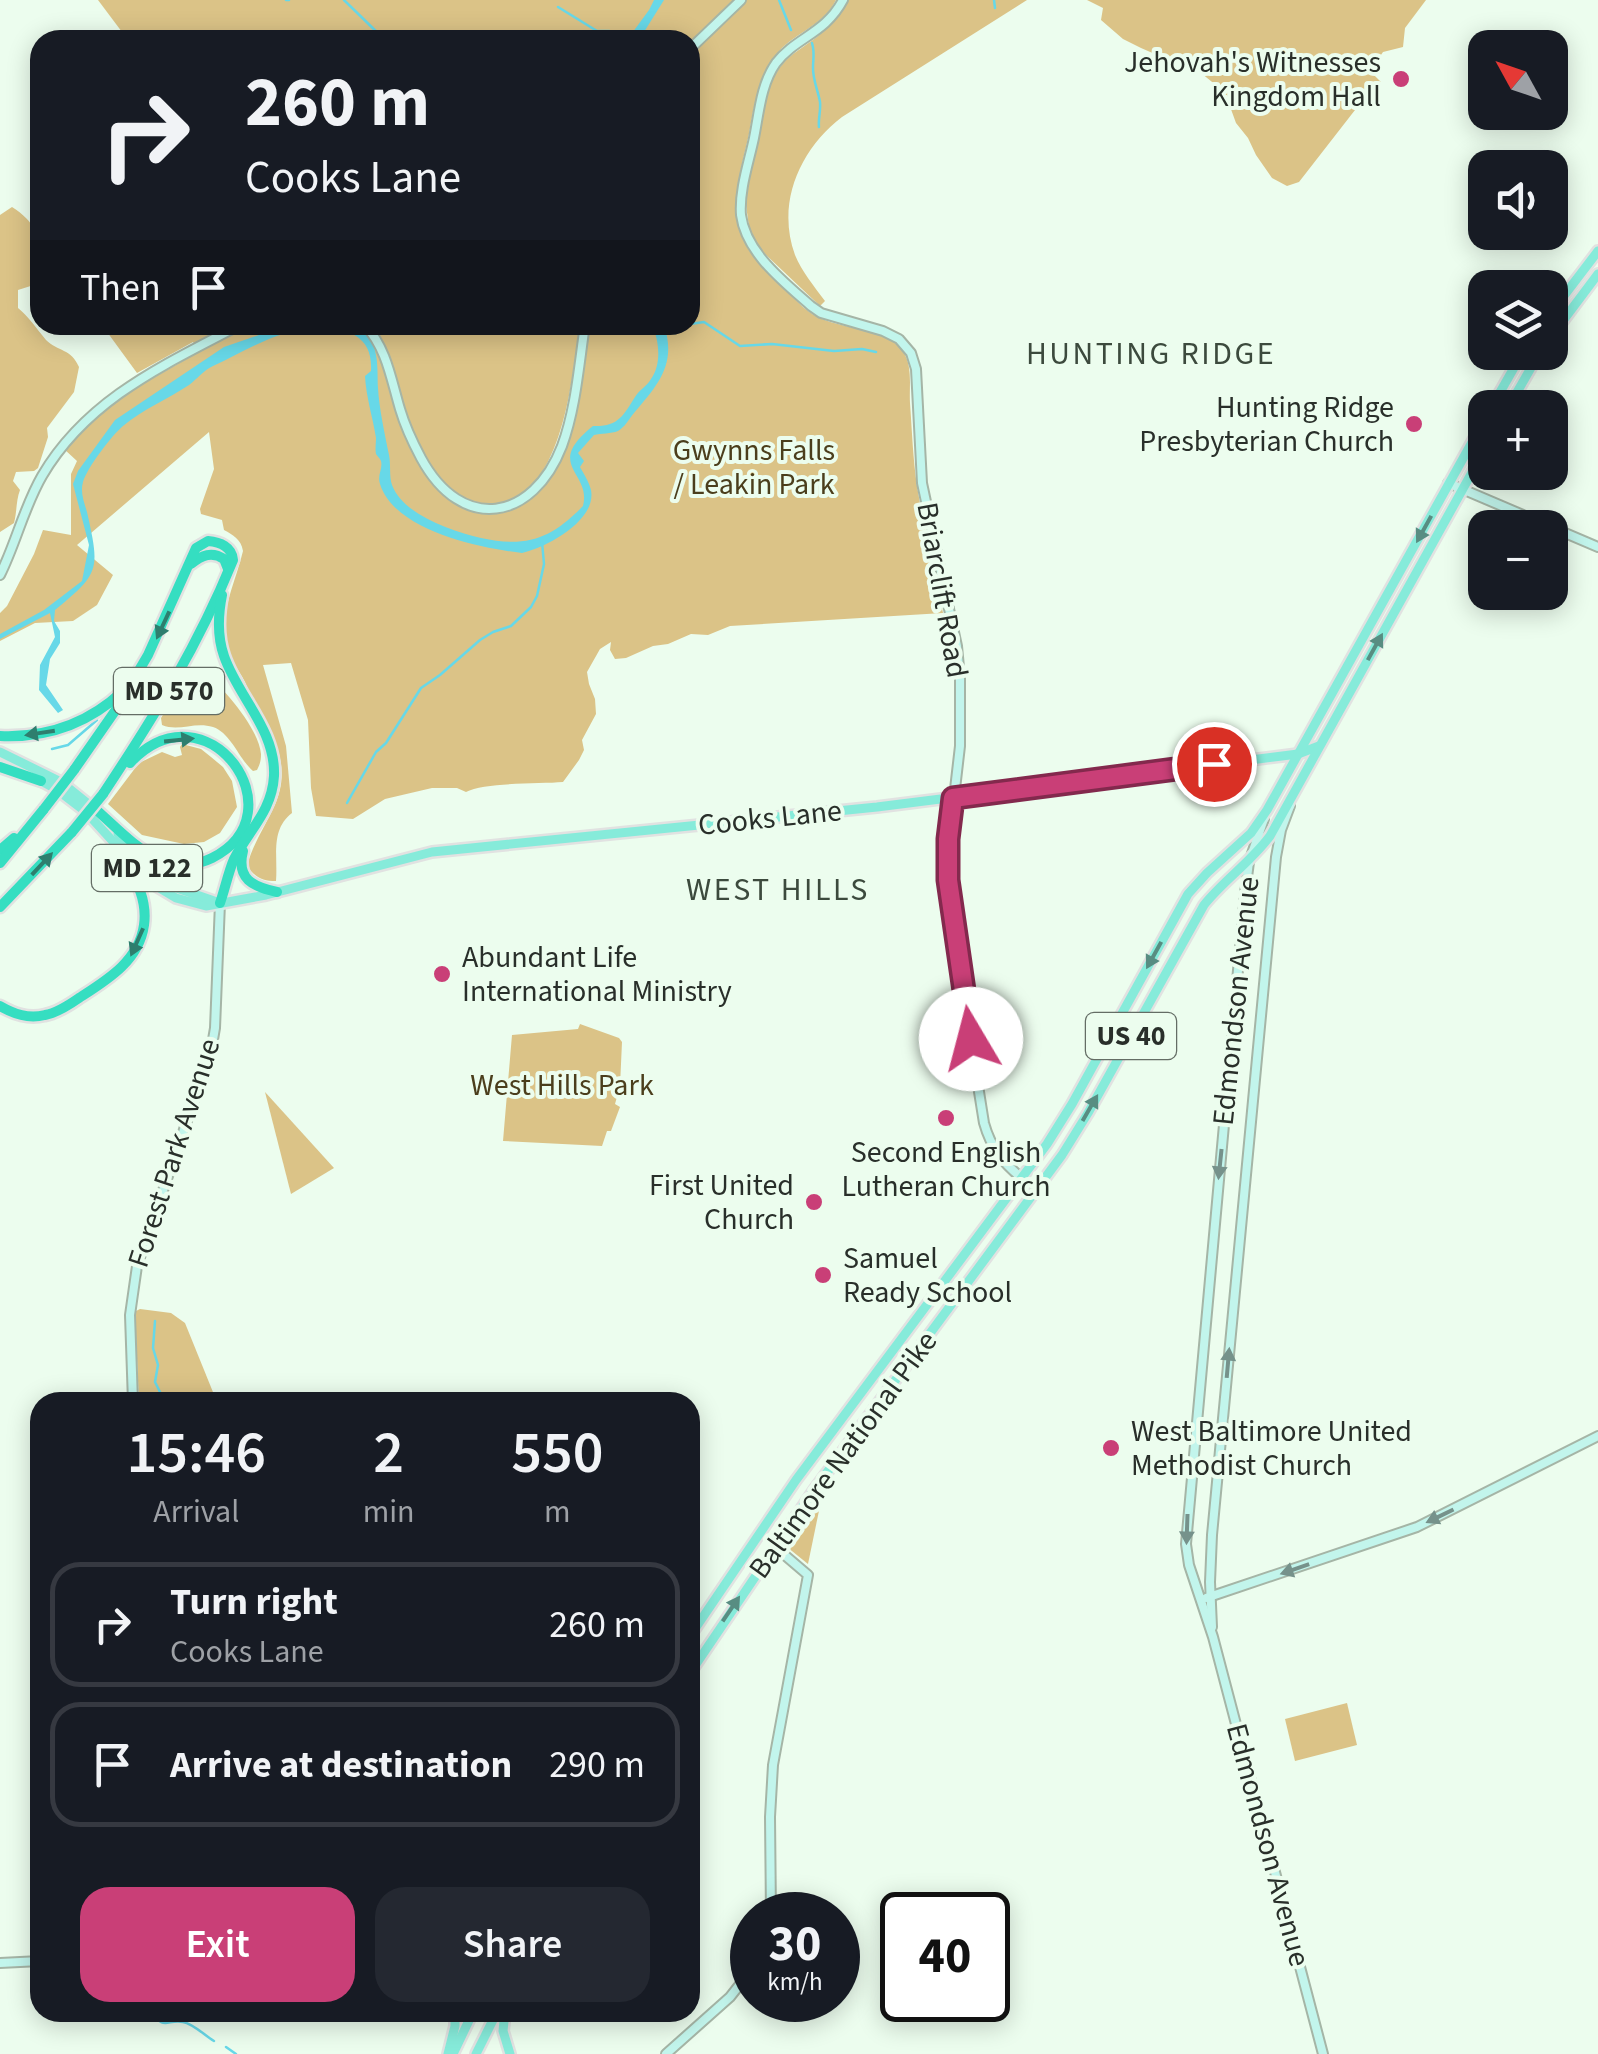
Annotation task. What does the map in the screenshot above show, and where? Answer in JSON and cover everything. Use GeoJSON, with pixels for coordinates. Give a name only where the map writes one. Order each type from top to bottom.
{"type":"FeatureCollection","features":[{"type":"Feature","properties":{"kind":"highway","name":"MD 570"},"geometry":{"type":"LineString","coordinates":[[0,863],[102,732],[160,632],[196,548],[212,541],[222,544],[233,560],[164,702],[103,794],[0,906]]}},
{"type":"Feature","properties":{"kind":"highway"},"geometry":{"type":"LineString","coordinates":[[220,903],[232,865],[269,802],[274,780],[268,738],[220,642],[219,615],[226,578]]}},
{"type":"Feature","properties":{"kind":"highway"},"geometry":{"type":"LineString","coordinates":[[0,736],[43,734],[73,724],[104,707],[134,680]]}},
{"type":"Feature","properties":{"kind":"highway"},"geometry":{"type":"LineString","coordinates":[[93,806],[149,854],[187,864],[209,860],[227,848],[244,823],[248,800],[241,771],[228,755],[210,743],[187,737],[165,740],[146,749],[103,794]]}},
{"type":"Feature","properties":{"kind":"highway"},"geometry":{"type":"LineString","coordinates":[[0,764],[41,780]]}},
{"type":"Feature","properties":{"kind":"highway"},"geometry":{"type":"LineString","coordinates":[[0,850],[44,809]]}},
{"type":"Feature","properties":{"kind":"highway"},"geometry":{"type":"LineString","coordinates":[[247,841],[240,864],[246,878],[257,887],[277,892]]}},
{"type":"Feature","properties":{"kind":"highway"},"geometry":{"type":"LineString","coordinates":[[0,1006],[25,1016],[52,1013],[102,984],[130,958],[142,933],[144,903],[121,852]]}},
{"type":"Feature","properties":{"kind":"main road"},"geometry":{"type":"LineString","coordinates":[[1568,290],[1598,251]]}},
{"type":"Feature","properties":{"kind":"main road"},"geometry":{"type":"LineString","coordinates":[[1568,314],[1598,274]]}},
{"type":"Feature","properties":{"kind":"main road","name":"Edmondson Avenue"},"geometry":{"type":"LineString","coordinates":[[1267,810],[1468,448]]}},
{"type":"Feature","properties":{"kind":"main road","name":"Edmondson Avenue"},"geometry":{"type":"LineString","coordinates":[[1296,791],[1468,479]]}},
{"type":"Feature","properties":{"kind":"main road","name":"Cooks Lane"},"geometry":{"type":"LineString","coordinates":[[220,903],[432,852],[953,798],[1298,754],[1322,744]]}},
{"type":"Feature","properties":{"kind":"main road","name":"MD 122"},"geometry":{"type":"LineString","coordinates":[[0,752],[61,782],[93,806],[155,876],[179,890],[220,903]]}},
{"type":"Feature","properties":{"kind":"main road","name":"MD 122"},"geometry":{"type":"LineString","coordinates":[[41,780],[86,812],[150,883],[188,903],[220,903]]}},
{"type":"Feature","properties":{"kind":"main road","name":"Baltimore National Pike"},"geometry":{"type":"LineString","coordinates":[[700,1658],[774,1546],[1062,1155],[1198,913],[1270,836],[1296,791]]}},
{"type":"Feature","properties":{"kind":"main road","name":"Baltimore National Pike"},"geometry":{"type":"LineString","coordinates":[[700,1621],[796,1480],[1023,1178],[1076,1098],[1182,904],[1196,884],[1251,834],[1267,810]]}},
{"type":"Feature","properties":{"kind":"main road"},"geometry":{"type":"LineString","coordinates":[[450,2054],[455,2022]]}},
{"type":"Feature","properties":{"kind":"main road"},"geometry":{"type":"LineString","coordinates":[[450,2054],[467,2022]]}},
{"type":"Feature","properties":{"kind":"main road"},"geometry":{"type":"LineString","coordinates":[[476,2054],[492,2022]]}},
{"type":"Feature","properties":{"kind":"main road"},"geometry":{"type":"LineString","coordinates":[[504,2022],[510,2054]]}},
{"type":"Feature","properties":{"kind":"street"},"geometry":{"type":"LineString","coordinates":[[700,39],[741,0]]}},
{"type":"Feature","properties":{"kind":"street","name":"Briarclift Road"},"geometry":{"type":"LineString","coordinates":[[843,0],[827,24],[780,59],[767,79],[745,181],[742,215],[755,250],[807,303],[821,313],[898,339],[910,353],[916,369],[922,483],[957,646],[960,678],[960,746],[948,839],[948,880],[984,1123],[998,1156],[1023,1178]]}},
{"type":"Feature","properties":{"kind":"street"},"geometry":{"type":"LineString","coordinates":[[0,575],[41,478],[76,428],[124,390],[222,335]]}},
{"type":"Feature","properties":{"kind":"street"},"geometry":{"type":"LineString","coordinates":[[372,335],[384,354],[401,414],[426,467],[455,498],[471,508],[487,510],[504,508],[525,496],[556,458],[570,416],[583,335]]}},
{"type":"Feature","properties":{"kind":"street"},"geometry":{"type":"LineString","coordinates":[[1448,483],[1598,547]]}},
{"type":"Feature","properties":{"kind":"street","name":"Edmondson Avenue"},"geometry":{"type":"LineString","coordinates":[[1213,1637],[1212,1535],[1276,857],[1281,830],[1296,791]]}},
{"type":"Feature","properties":{"kind":"street","name":"Edmondson Avenue"},"geometry":{"type":"LineString","coordinates":[[1267,810],[1249,862],[1186,1532],[1189,1564],[1213,1637],[1323,2054]]}},
{"type":"Feature","properties":{"kind":"street","name":"Forest Park Avenue"},"geometry":{"type":"LineString","coordinates":[[133,1392],[130,1315],[134,1281],[212,1050],[220,903]]}},
{"type":"Feature","properties":{"kind":"street"},"geometry":{"type":"LineString","coordinates":[[1200,1600],[1417,1527],[1598,1436]]}},
{"type":"Feature","properties":{"kind":"street"},"geometry":{"type":"LineString","coordinates":[[771,1892],[773,1764],[808,1574],[774,1546]]}},
{"type":"Feature","properties":{"kind":"street"},"geometry":{"type":"LineString","coordinates":[[0,1963],[30,1962]]}},
{"type":"Feature","properties":{"kind":"street"},"geometry":{"type":"LineString","coordinates":[[666,2054],[730,1998]]}},
{"type":"Feature","properties":{"kind":"street"},"geometry":{"type":"LineString","coordinates":[[480,2022],[488,2030]]}},
{"type":"Feature","properties":{"kind":"green space"},"geometry":{"type":"Polygon","coordinates":[[[98,0],[735,0],[700,33],[700,30],[120,30],[98,0]]]}},
{"type":"Feature","properties":{"kind":"green space","name":"Gwynns Falls / Leakin Park"},"geometry":{"type":"Polygon","coordinates":[[[745,0],[836,0],[823,17],[782,48],[764,74],[739,181],[739,228],[756,260],[808,311],[831,322],[885,337],[903,351],[909,370],[917,486],[943,613],[730,626],[708,635],[691,634],[615,659],[611,642],[600,649],[587,672],[596,714],[582,740],[584,750],[563,782],[499,785],[466,792],[432,788],[385,799],[353,819],[316,816],[308,720],[291,663],[263,665],[286,746],[292,813],[278,835],[276,881],[259,878],[247,866],[279,793],[281,763],[278,748],[233,662],[225,638],[228,600],[243,551],[238,540],[224,530],[222,520],[201,514],[214,469],[209,432],[77,545],[113,575],[97,605],[73,621],[35,623],[0,641],[0,613],[34,554],[43,530],[71,535],[71,474],[77,461],[64,449],[111,402],[228,335],[368,335],[384,367],[401,425],[434,483],[461,506],[478,513],[503,511],[522,501],[564,448],[586,335],[700,335],[700,43],[745,0]]]}},
{"type":"Feature","properties":{"kind":"green space"},"geometry":{"type":"Polygon","coordinates":[[[846,0],[1027,0],[842,117],[814,145],[796,178],[788,216],[795,255],[825,301],[820,306],[755,242],[749,227],[747,191],[774,78],[786,60],[831,24],[846,0]]]}},
{"type":"Feature","properties":{"kind":"green space"},"geometry":{"type":"Polygon","coordinates":[[[1087,0],[1426,0],[1405,28],[1403,47],[1383,52],[1370,71],[1381,82],[1299,182],[1287,186],[1272,178],[1217,86],[1185,60],[1164,58],[1123,39],[1101,20],[1103,8],[1087,0]]]}},
{"type":"Feature","properties":{"kind":"green space"},"geometry":{"type":"Polygon","coordinates":[[[12,207],[30,223],[30,286],[18,290],[18,308],[30,320],[30,335],[42,335],[72,356],[79,367],[74,392],[47,428],[38,468],[16,472],[13,481],[20,490],[14,523],[0,532],[0,215],[12,207]]]}},
{"type":"Feature","properties":{"kind":"green space"},"geometry":{"type":"Polygon","coordinates":[[[109,335],[214,335],[195,345],[193,342],[137,373],[109,335]]]}},
{"type":"Feature","properties":{"kind":"green space"},"geometry":{"type":"Polygon","coordinates":[[[373,335],[579,335],[567,404],[549,460],[535,482],[516,498],[492,505],[469,501],[444,485],[418,447],[373,335]]]}},
{"type":"Feature","properties":{"kind":"green space"},"geometry":{"type":"Polygon","coordinates":[[[200,669],[228,696],[254,732],[261,754],[257,770],[253,771],[225,735],[213,727],[162,725],[161,718],[190,670],[200,669]]]}},
{"type":"Feature","properties":{"kind":"green space"},"geometry":{"type":"Polygon","coordinates":[[[182,744],[201,749],[223,767],[232,781],[237,807],[220,833],[204,842],[184,844],[142,835],[108,804],[139,763],[162,752],[175,757],[182,755],[182,744]]]}},
{"type":"Feature","properties":{"kind":"green space","name":"West Hills Park"},"geometry":{"type":"Polygon","coordinates":[[[580,1024],[622,1042],[615,1104],[620,1107],[602,1146],[503,1141],[512,1035],[578,1029],[580,1024]]]}},
{"type":"Feature","properties":{"kind":"green space"},"geometry":{"type":"Polygon","coordinates":[[[265,1092],[334,1168],[291,1194],[265,1092]]]}},
{"type":"Feature","properties":{"kind":"green space"},"geometry":{"type":"Polygon","coordinates":[[[136,1311],[171,1313],[185,1323],[213,1392],[139,1392],[136,1311]]]}},
{"type":"Feature","properties":{"kind":"green space"},"geometry":{"type":"Polygon","coordinates":[[[821,1501],[808,1564],[787,1547],[821,1501]]]}},
{"type":"Feature","properties":{"kind":"green space"},"geometry":{"type":"Polygon","coordinates":[[[1347,1703],[1357,1745],[1295,1761],[1285,1719],[1347,1703]]]}},
{"type":"Feature","properties":{"kind":"water"},"geometry":{"type":"Polygon","coordinates":[[[654,0],[664,0],[645,30],[634,30],[654,0]]]}},
{"type":"Feature","properties":{"kind":"water"},"geometry":{"type":"Polygon","coordinates":[[[259,335],[281,335],[210,368],[139,414],[113,437],[85,476],[82,493],[94,547],[93,569],[81,587],[55,610],[60,643],[50,659],[46,685],[63,710],[58,713],[39,690],[40,665],[55,637],[50,613],[0,639],[0,634],[44,610],[82,581],[89,545],[73,484],[115,420],[224,347],[259,335]]]}},
{"type":"Feature","properties":{"kind":"water"},"geometry":{"type":"Polygon","coordinates":[[[354,335],[366,335],[377,358],[391,482],[398,496],[417,513],[443,526],[511,542],[549,533],[583,506],[584,494],[570,460],[572,451],[593,426],[619,419],[651,379],[657,366],[655,335],[666,335],[668,351],[663,373],[625,425],[615,432],[594,435],[578,453],[584,461],[580,467],[591,490],[586,512],[556,539],[522,553],[441,534],[403,514],[389,500],[379,481],[381,461],[376,454],[366,384],[371,359],[354,335]]]}},
{"type":"Feature","properties":{"kind":"waterway"},"geometry":{"type":"LineString","coordinates":[[344,0],[375,30]]}},
{"type":"Feature","properties":{"kind":"waterway"},"geometry":{"type":"LineString","coordinates":[[779,0],[791,30]]}},
{"type":"Feature","properties":{"kind":"waterway"},"geometry":{"type":"LineString","coordinates":[[994,0],[995,8]]}},
{"type":"Feature","properties":{"kind":"waterway"},"geometry":{"type":"LineString","coordinates":[[558,7],[595,30]]}},
{"type":"Feature","properties":{"kind":"waterway"},"geometry":{"type":"LineString","coordinates":[[812,43],[820,102],[819,127]]}},
{"type":"Feature","properties":{"kind":"waterway"},"geometry":{"type":"LineString","coordinates":[[700,323],[740,346],[772,344],[876,352]]}},
{"type":"Feature","properties":{"kind":"waterway"},"geometry":{"type":"LineString","coordinates":[[347,803],[376,752],[386,743],[421,688],[480,640],[511,626],[531,607],[544,564],[542,542]]}},
{"type":"Feature","properties":{"kind":"waterway"},"geometry":{"type":"LineString","coordinates":[[52,749],[68,745],[97,720]]}},
{"type":"Feature","properties":{"kind":"waterway"},"geometry":{"type":"LineString","coordinates":[[155,1321],[155,1382],[160,1392]]}},
{"type":"Feature","properties":{"kind":"waterway"},"geometry":{"type":"LineString","coordinates":[[162,2022],[170,2022]]}},
{"type":"Feature","properties":{"kind":"waterway"},"geometry":{"type":"LineString","coordinates":[[182,2022],[214,2041]]}},
{"type":"Feature","properties":{"kind":"waterway"},"geometry":{"type":"LineString","coordinates":[[226,2047],[236,2054]]}},
{"type":"Feature","properties":{"kind":"place","name":"Jehovah's Witnesses Kingdom Hall"},"geometry":{"type":"Point","coordinates":[1401,79]}},
{"type":"Feature","properties":{"kind":"place","name":"Hunting Ridge Presbyterian Church"},"geometry":{"type":"Point","coordinates":[1414,424]}},
{"type":"Feature","properties":{"kind":"place","name":"Abundant Life International Ministry"},"geometry":{"type":"Point","coordinates":[442,974]}},
{"type":"Feature","properties":{"kind":"place","name":"Second English Lutheran Church"},"geometry":{"type":"Point","coordinates":[946,1118]}},
{"type":"Feature","properties":{"kind":"place","name":"First United Church"},"geometry":{"type":"Point","coordinates":[814,1202]}},
{"type":"Feature","properties":{"kind":"place","name":"Samuel Ready School"},"geometry":{"type":"Point","coordinates":[823,1275]}},
{"type":"Feature","properties":{"kind":"place","name":"West Baltimore United Methodist Church"},"geometry":{"type":"Point","coordinates":[1111,1448]}},
{"type":"Feature","properties":{"kind":"district","name":"HUNTING RIDGE"},"geometry":{"type":"Point","coordinates":[1151,354]}},
{"type":"Feature","properties":{"kind":"district","name":"WEST HILLS"},"geometry":{"type":"Point","coordinates":[778,890]}},
{"type":"Feature","properties":{"kind":"route"},"geometry":{"type":"LineString","coordinates":[[971,1039],[948,880],[953,798],[1214,764]]}}]}
